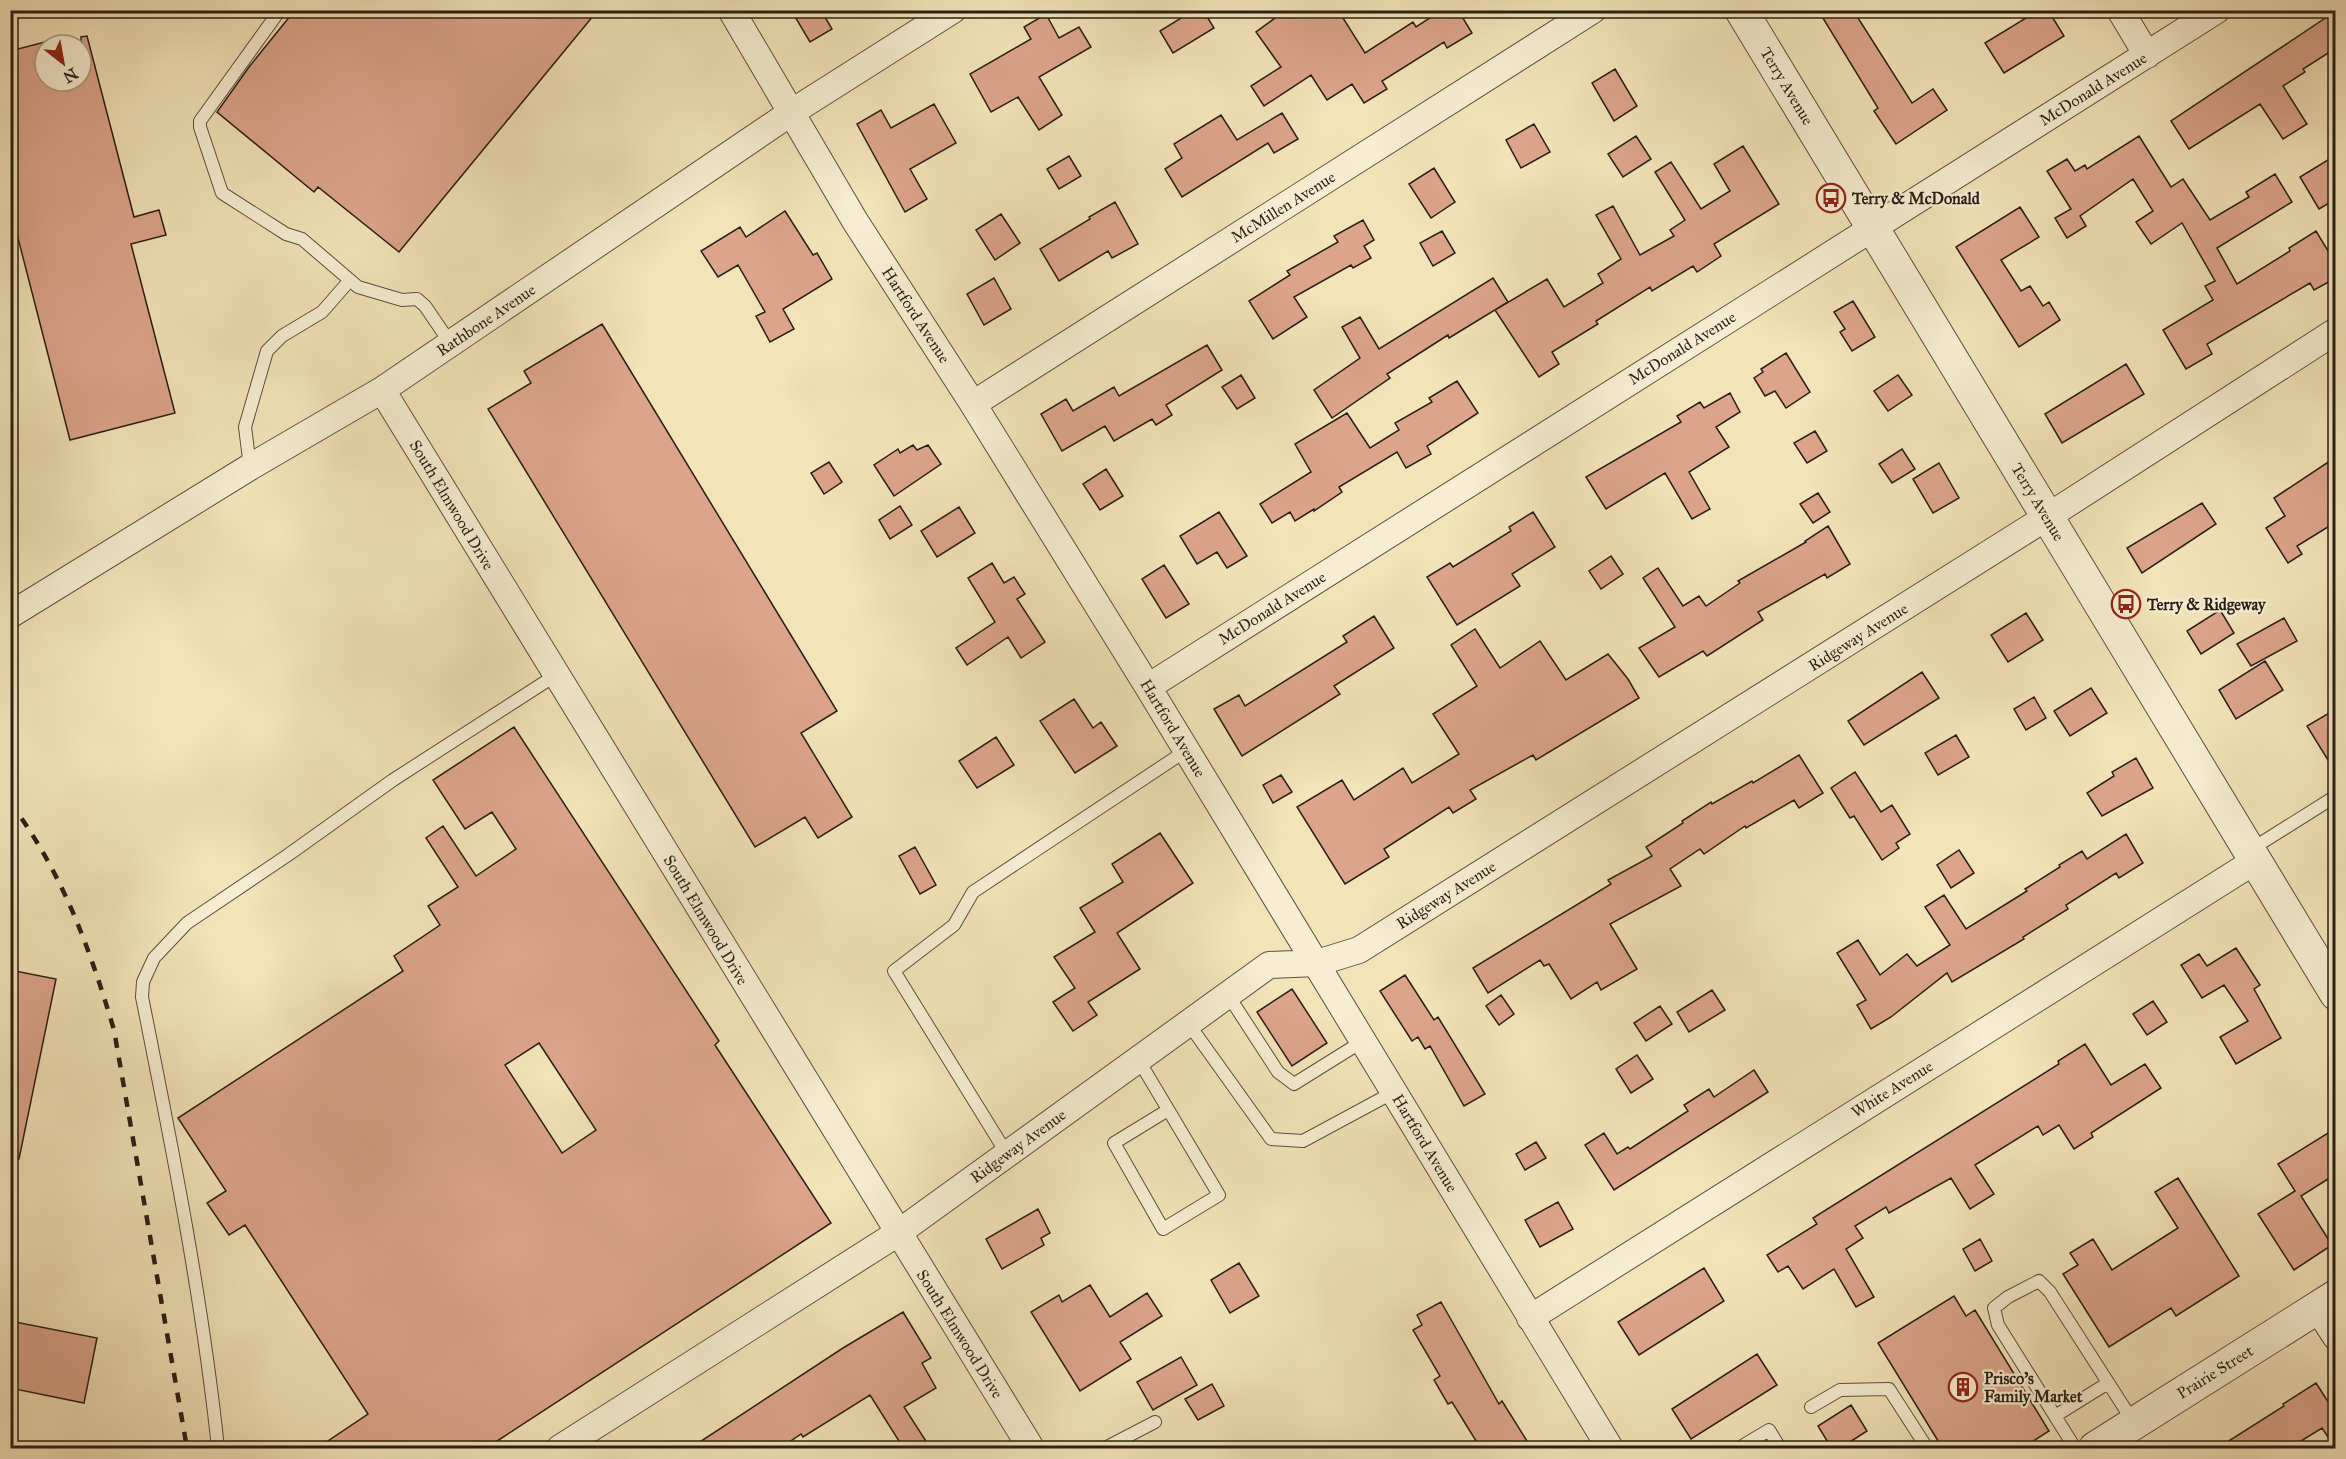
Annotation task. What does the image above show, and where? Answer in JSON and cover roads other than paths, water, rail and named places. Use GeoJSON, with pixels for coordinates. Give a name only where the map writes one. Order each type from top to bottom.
{"type":"FeatureCollection","features":[{"type":"Feature","properties":{"kind":"street","name":"Hartford Avenue"},"geometry":{"type":"LineString","coordinates":[[731,10],[855,221],[973,404],[1187,750],[1610,1449]]}},
{"type":"Feature","properties":{"kind":"street","name":"Rathbone Avenue"},"geometry":{"type":"LineString","coordinates":[[10,615],[250,467],[382,390],[792,112],[953,10]]}},
{"type":"Feature","properties":{"kind":"street","name":"McMillen Avenue"},"geometry":{"type":"LineString","coordinates":[[973,404],[1593,10]]}},
{"type":"Feature","properties":{"kind":"street","name":"Terry Avenue"},"geometry":{"type":"LineString","coordinates":[[1741,10],[2336,994]]}},
{"type":"Feature","properties":{"kind":"street"},"geometry":{"type":"LineString","coordinates":[[2120,10],[2147,55]]}},
{"type":"Feature","properties":{"kind":"street","name":"McDonald Avenue"},"geometry":{"type":"LineString","coordinates":[[1148,687],[2217,10]]}},
{"type":"Feature","properties":{"kind":"street","name":"Ridgeway Avenue"},"geometry":{"type":"LineString","coordinates":[[560,1449],[898,1233],[1269,965],[1317,963],[1359,950],[2048,518],[2336,331]]}},
{"type":"Feature","properties":{"kind":"street","name":"South Elmwood Drive"},"geometry":{"type":"LineString","coordinates":[[382,390],[1031,1449]]}},
{"type":"Feature","properties":{"kind":"street","name":"White Avenue"},"geometry":{"type":"LineString","coordinates":[[1530,1318],[2252,856]]}},
{"type":"Feature","properties":{"kind":"street"},"geometry":{"type":"LineString","coordinates":[[2326,1302],[2336,1337]]}},
{"type":"Feature","properties":{"kind":"street","name":"Prairie Street"},"geometry":{"type":"LineString","coordinates":[[2095,1449],[2326,1302]]}},
{"type":"Feature","properties":{"kind":"lane"},"geometry":{"type":"LineString","coordinates":[[280,10],[200,121],[200,128],[222,193],[286,234],[302,239],[357,286],[402,300],[417,299],[425,306],[451,344]]}},
{"type":"Feature","properties":{"kind":"lane"},"geometry":{"type":"LineString","coordinates":[[250,467],[245,427],[267,351],[282,336],[322,312],[350,280]]}},
{"type":"Feature","properties":{"kind":"lane"},"geometry":{"type":"LineString","coordinates":[[218,1449],[209,1358],[187,1223],[142,997],[143,982],[154,958],[188,923],[393,780],[556,675]]}},
{"type":"Feature","properties":{"kind":"lane"},"geometry":{"type":"LineString","coordinates":[[1007,1154],[894,971],[954,925],[973,891],[1187,750]]}},
{"type":"Feature","properties":{"kind":"lane"},"geometry":{"type":"LineString","coordinates":[[2252,856],[2336,796]]}},
{"type":"Feature","properties":{"kind":"lane"},"geometry":{"type":"LineString","coordinates":[[1228,995],[1278,1072],[1294,1084],[1363,1041]]}},
{"type":"Feature","properties":{"kind":"lane"},"geometry":{"type":"LineString","coordinates":[[1188,1023],[1271,1139],[1303,1141],[1394,1092]]}},
{"type":"Feature","properties":{"kind":"lane"},"geometry":{"type":"LineString","coordinates":[[1138,1059],[1219,1195],[1163,1229],[1114,1143],[1168,1110]]}},
{"type":"Feature","properties":{"kind":"lane"},"geometry":{"type":"LineString","coordinates":[[2075,1449],[1998,1325],[1994,1308],[2008,1297],[2039,1281],[2050,1292],[2134,1424]]}},
{"type":"Feature","properties":{"kind":"lane"},"geometry":{"type":"LineString","coordinates":[[2055,1416],[2108,1383]]}},
{"type":"Feature","properties":{"kind":"lane"},"geometry":{"type":"LineString","coordinates":[[1811,1407],[1840,1390],[1889,1389],[1927,1449]]}},
{"type":"Feature","properties":{"kind":"lane"},"geometry":{"type":"LineString","coordinates":[[1105,1449],[1155,1422]]}},
{"type":"Feature","properties":{"kind":"lane"},"geometry":{"type":"LineString","coordinates":[[1739,1449],[1769,1430],[1780,1449]]}},
{"type":"Feature","properties":{"kind":"railway"},"geometry":{"type":"LineString","coordinates":[[10,802],[29,829],[60,884],[95,969],[114,1030],[187,1448]]}},
{"type":"Feature","properties":{"kind":"place","name":"Terry & McDonald"},"geometry":{"type":"Point","coordinates":[1831,198]}},
{"type":"Feature","properties":{"kind":"place","name":"Terry & Ridgeway"},"geometry":{"type":"Point","coordinates":[2126,604]}},
{"type":"Feature","properties":{"kind":"place","name":"Prisco's Family Market"},"geometry":{"type":"Point","coordinates":[1963,1387]}}]}
